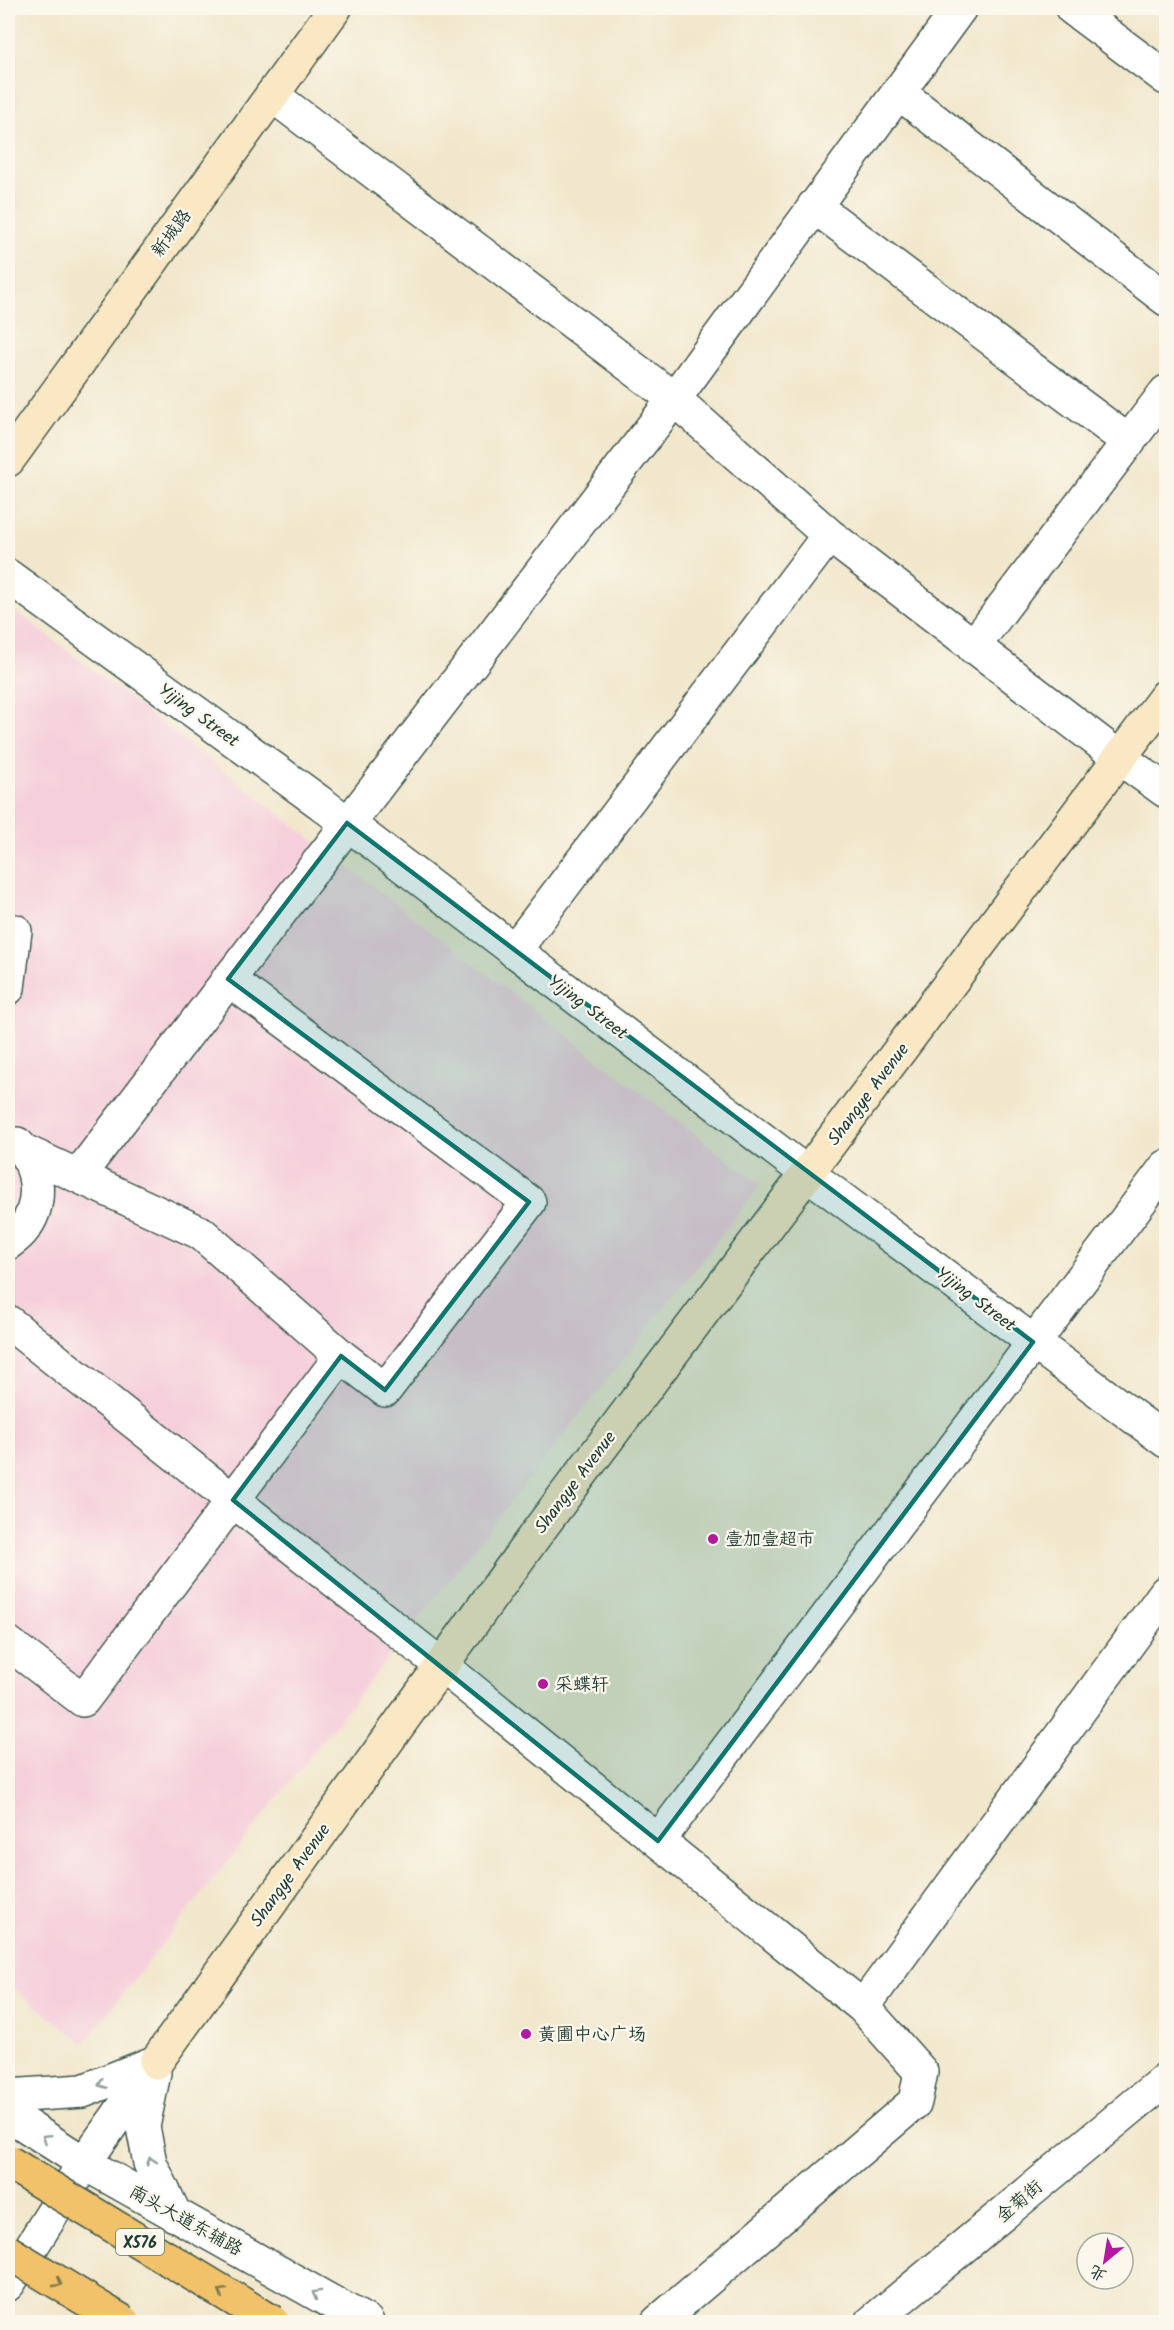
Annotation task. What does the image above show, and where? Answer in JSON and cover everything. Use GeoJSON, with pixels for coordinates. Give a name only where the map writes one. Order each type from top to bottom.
{"type":"FeatureCollection","features":[{"type":"Feature","properties":{"kind":"highway","name":"X576"},"geometry":{"type":"LineString","coordinates":[[8,2162],[272,2322]]}},
{"type":"Feature","properties":{"kind":"highway"},"geometry":{"type":"LineString","coordinates":[[8,2252],[123,2322]]}},
{"type":"Feature","properties":{"kind":"main road","name":"新城路"},"geometry":{"type":"LineString","coordinates":[[8,459],[335,8]]}},
{"type":"Feature","properties":{"kind":"main road","name":"Shangye Avenue"},"geometry":{"type":"LineString","coordinates":[[156,2062],[536,1534],[1167,696]]}},
{"type":"Feature","properties":{"kind":"street"},"geometry":{"type":"LineString","coordinates":[[78,1176],[674,399],[960,8]]}},
{"type":"Feature","properties":{"kind":"street"},"geometry":{"type":"LineString","coordinates":[[1072,8],[1167,78]]}},
{"type":"Feature","properties":{"kind":"street"},"geometry":{"type":"LineString","coordinates":[[898,92],[1167,299]]}},
{"type":"Feature","properties":{"kind":"street"},"geometry":{"type":"LineString","coordinates":[[272,95],[674,399],[829,536],[1167,792]]}},
{"type":"Feature","properties":{"kind":"street"},"geometry":{"type":"LineString","coordinates":[[814,206],[1129,442]]}},
{"type":"Feature","properties":{"kind":"street"},"geometry":{"type":"LineString","coordinates":[[974,647],[1167,392]]}},
{"type":"Feature","properties":{"kind":"street"},"geometry":{"type":"LineString","coordinates":[[514,951],[829,536]]}},
{"type":"Feature","properties":{"kind":"street","name":"Yijing Street"},"geometry":{"type":"LineString","coordinates":[[8,576],[347,823],[808,1174],[1167,1441]]}},
{"type":"Feature","properties":{"kind":"street"},"geometry":{"type":"LineString","coordinates":[[8,988],[15,931]]}},
{"type":"Feature","properties":{"kind":"street"},"geometry":{"type":"LineString","coordinates":[[16,1144],[78,1176],[201,1233],[341,1356],[386,1390],[529,1202],[228,979]]}},
{"type":"Feature","properties":{"kind":"street"},"geometry":{"type":"LineString","coordinates":[[8,1244],[22,1231],[33,1213],[37,1192],[34,1171],[16,1144]]}},
{"type":"Feature","properties":{"kind":"street"},"geometry":{"type":"LineString","coordinates":[[658,1841],[1167,1167]]}},
{"type":"Feature","properties":{"kind":"street"},"geometry":{"type":"LineString","coordinates":[[8,1322],[441,1665],[863,2007],[921,2072],[915,2102],[658,2322]]}},
{"type":"Feature","properties":{"kind":"street"},"geometry":{"type":"LineString","coordinates":[[8,1643],[83,1700],[341,1356]]}},
{"type":"Feature","properties":{"kind":"street"},"geometry":{"type":"LineString","coordinates":[[863,2007],[1167,1592]]}},
{"type":"Feature","properties":{"kind":"street"},"geometry":{"type":"LineString","coordinates":[[8,2096],[83,2091],[156,2062]]}},
{"type":"Feature","properties":{"kind":"street"},"geometry":{"type":"LineString","coordinates":[[156,2062],[143,2127],[150,2163],[175,2215]]}},
{"type":"Feature","properties":{"kind":"street","name":"Shangye Avenue"},"geometry":{"type":"LineString","coordinates":[[8,2284],[84,2163],[156,2062]]}},
{"type":"Feature","properties":{"kind":"street","name":"金菊街"},"geometry":{"type":"LineString","coordinates":[[872,2322],[1167,2079]]}},
{"type":"Feature","properties":{"kind":"street","name":"南头大道东辅路"},"geometry":{"type":"LineString","coordinates":[[8,2114],[84,2163],[367,2322]]}},
{"type":"Feature","properties":{"kind":"highlighted area"},"geometry":{"type":"Polygon","coordinates":[[[347,823],[1033,1342],[658,1841],[233,1500],[341,1356],[385,1390],[529,1202],[228,979],[347,823]]]}},
{"type":"Feature","properties":{"kind":"shaded area"},"geometry":{"type":"Polygon","coordinates":[[[8,605],[761,1185],[84,2043],[8,1984],[8,605]]]}},
{"type":"Feature","properties":{"kind":"place","name":"壹加壹超市"},"geometry":{"type":"Point","coordinates":[713,1539]}},
{"type":"Feature","properties":{"kind":"place","name":"采蝶轩"},"geometry":{"type":"Point","coordinates":[543,1684]}},
{"type":"Feature","properties":{"kind":"place","name":"黄圃中心广场"},"geometry":{"type":"Point","coordinates":[526,2034]}}]}
